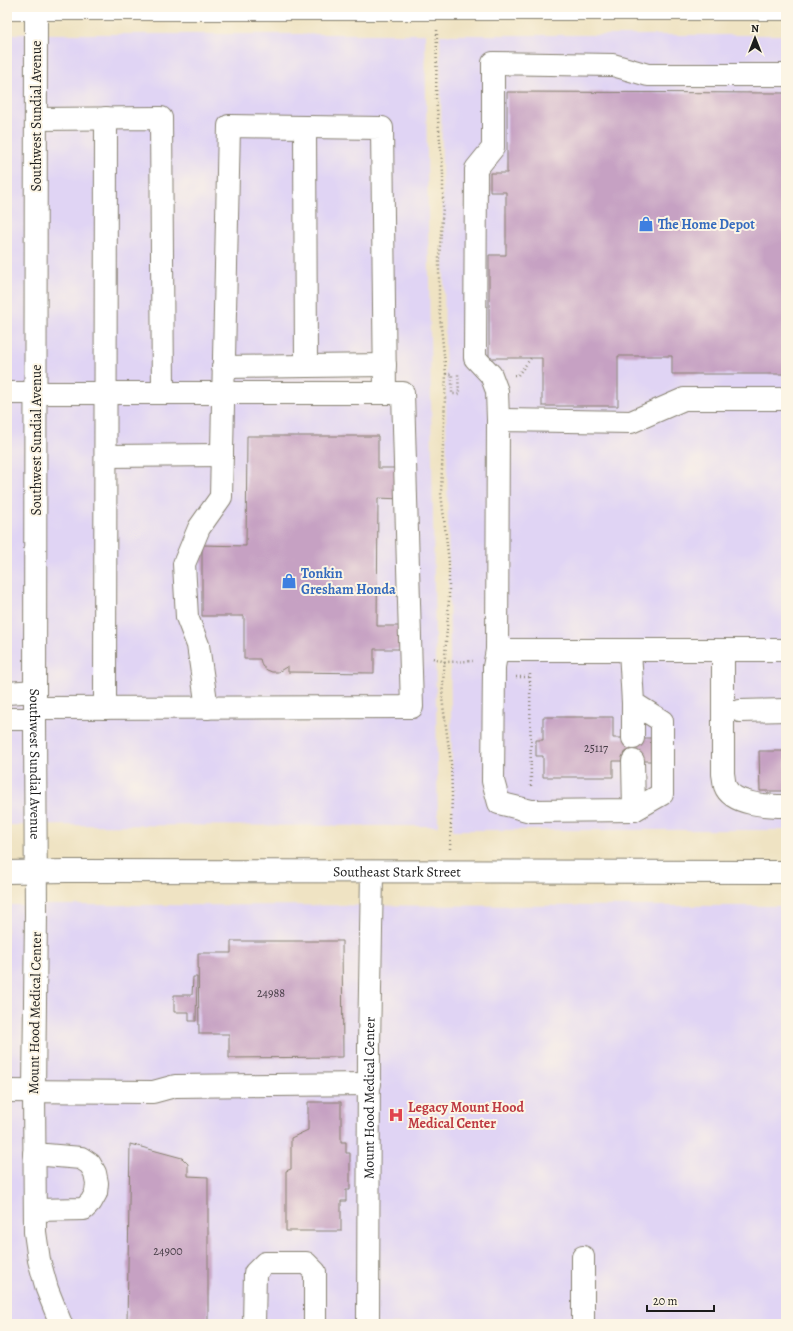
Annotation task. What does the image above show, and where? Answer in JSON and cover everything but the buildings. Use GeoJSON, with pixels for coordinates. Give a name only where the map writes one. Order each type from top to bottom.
{"type":"FeatureCollection","features":[{"type":"Feature","properties":{"kind":"street"},"geometry":{"type":"LineString","coordinates":[[7,8],[786,9]]}},
{"type":"Feature","properties":{"kind":"street","name":"Southwest Sundial Avenue"},"geometry":{"type":"LineString","coordinates":[[36,8],[36,872]]}},
{"type":"Feature","properties":{"kind":"street"},"geometry":{"type":"LineString","coordinates":[[633,702],[662,721],[662,794],[634,810],[531,811],[499,803],[493,781],[494,667],[497,650],[497,392],[491,375],[475,358],[476,169],[493,148],[493,63],[613,65],[648,74],[786,74]]}},
{"type":"Feature","properties":{"kind":"street"},"geometry":{"type":"LineString","coordinates":[[105,708],[106,118]]}},
{"type":"Feature","properties":{"kind":"street"},"geometry":{"type":"LineString","coordinates":[[36,119],[161,118],[163,393]]}},
{"type":"Feature","properties":{"kind":"street"},"geometry":{"type":"LineString","coordinates":[[207,708],[198,645],[187,617],[184,564],[199,528],[221,497],[229,126],[382,128],[385,393]]}},
{"type":"Feature","properties":{"kind":"street"},"geometry":{"type":"LineString","coordinates":[[305,127],[306,366]]}},
{"type":"Feature","properties":{"kind":"street"},"geometry":{"type":"LineString","coordinates":[[223,367],[385,365]]}},
{"type":"Feature","properties":{"kind":"street"},"geometry":{"type":"LineString","coordinates":[[7,394],[403,393],[412,707],[105,708],[35,706],[7,693]]}},
{"type":"Feature","properties":{"kind":"street"},"geometry":{"type":"LineString","coordinates":[[498,420],[631,422],[684,398],[786,399]]}},
{"type":"Feature","properties":{"kind":"street"},"geometry":{"type":"LineString","coordinates":[[106,456],[222,455]]}},
{"type":"Feature","properties":{"kind":"street"},"geometry":{"type":"LineString","coordinates":[[497,650],[786,650]]}},
{"type":"Feature","properties":{"kind":"street"},"geometry":{"type":"LineString","coordinates":[[630,650],[633,702],[633,738]]}},
{"type":"Feature","properties":{"kind":"street"},"geometry":{"type":"LineString","coordinates":[[723,650],[723,774],[726,787],[732,795],[741,800],[764,805],[786,806]]}},
{"type":"Feature","properties":{"kind":"street"},"geometry":{"type":"LineString","coordinates":[[7,719],[35,706]]}},
{"type":"Feature","properties":{"kind":"street"},"geometry":{"type":"LineString","coordinates":[[740,711],[786,710]]}},
{"type":"Feature","properties":{"kind":"street"},"geometry":{"type":"LineString","coordinates":[[633,761],[634,810]]}},
{"type":"Feature","properties":{"kind":"street","name":"Southeast Stark Street"},"geometry":{"type":"LineString","coordinates":[[7,872],[786,872]]}},
{"type":"Feature","properties":{"kind":"street","name":"Mount Hood Medical Center"},"geometry":{"type":"LineString","coordinates":[[36,872],[34,1091],[35,1232],[39,1260],[47,1289],[61,1324]]}},
{"type":"Feature","properties":{"kind":"street","name":"Mount Hood Medical Center"},"geometry":{"type":"LineString","coordinates":[[368,1324],[372,872]]}},
{"type":"Feature","properties":{"kind":"street"},"geometry":{"type":"LineString","coordinates":[[7,1091],[153,1092],[175,1086],[370,1084]]}},
{"type":"Feature","properties":{"kind":"street"},"geometry":{"type":"LineString","coordinates":[[34,1154],[81,1158],[90,1164],[98,1183],[92,1202],[84,1209],[35,1210]]}},
{"type":"Feature","properties":{"kind":"street"},"geometry":{"type":"LineString","coordinates":[[583,1257],[583,1324]]}},
{"type":"Feature","properties":{"kind":"street"},"geometry":{"type":"LineString","coordinates":[[254,1324],[255,1273],[265,1263],[306,1263],[315,1272],[315,1324]]}},
{"type":"Feature","properties":{"kind":"path"},"geometry":{"type":"LineString","coordinates":[[436,30],[436,98],[443,172],[443,206],[439,258],[439,307],[446,374],[441,493],[449,562],[449,599],[442,698],[451,763],[452,796],[448,872]]}},
{"type":"Feature","properties":{"kind":"path"},"geometry":{"type":"LineString","coordinates":[[446,374],[452,374],[452,394],[459,394],[458,374],[518,375],[531,358]]}},
{"type":"Feature","properties":{"kind":"path"},"geometry":{"type":"LineString","coordinates":[[530,677],[531,811]]}},
{"type":"Feature","properties":{"kind":"shaded area"},"geometry":{"type":"Polygon","coordinates":[[[7,34],[425,34],[438,826],[7,825],[7,34]]]}},
{"type":"Feature","properties":{"kind":"shaded area"},"geometry":{"type":"Polygon","coordinates":[[[440,35],[786,35],[786,830],[453,830],[440,35]]]}},
{"type":"Feature","properties":{"kind":"shaded area","name":"Legacy Mount Hood Medical Center"},"geometry":{"type":"Polygon","coordinates":[[[7,905],[786,906],[786,1324],[7,1324],[7,905]]]}},
{"type":"Feature","properties":{"kind":"place","name":"The Home Depot"},"geometry":{"type":"Point","coordinates":[646,224]}},
{"type":"Feature","properties":{"kind":"place","name":"Tonkin Gresham Honda"},"geometry":{"type":"Point","coordinates":[289,581]}},
{"type":"Feature","properties":{"kind":"place","name":"Legacy Mount Hood Medical Center"},"geometry":{"type":"Point","coordinates":[396,1115]}}]}
